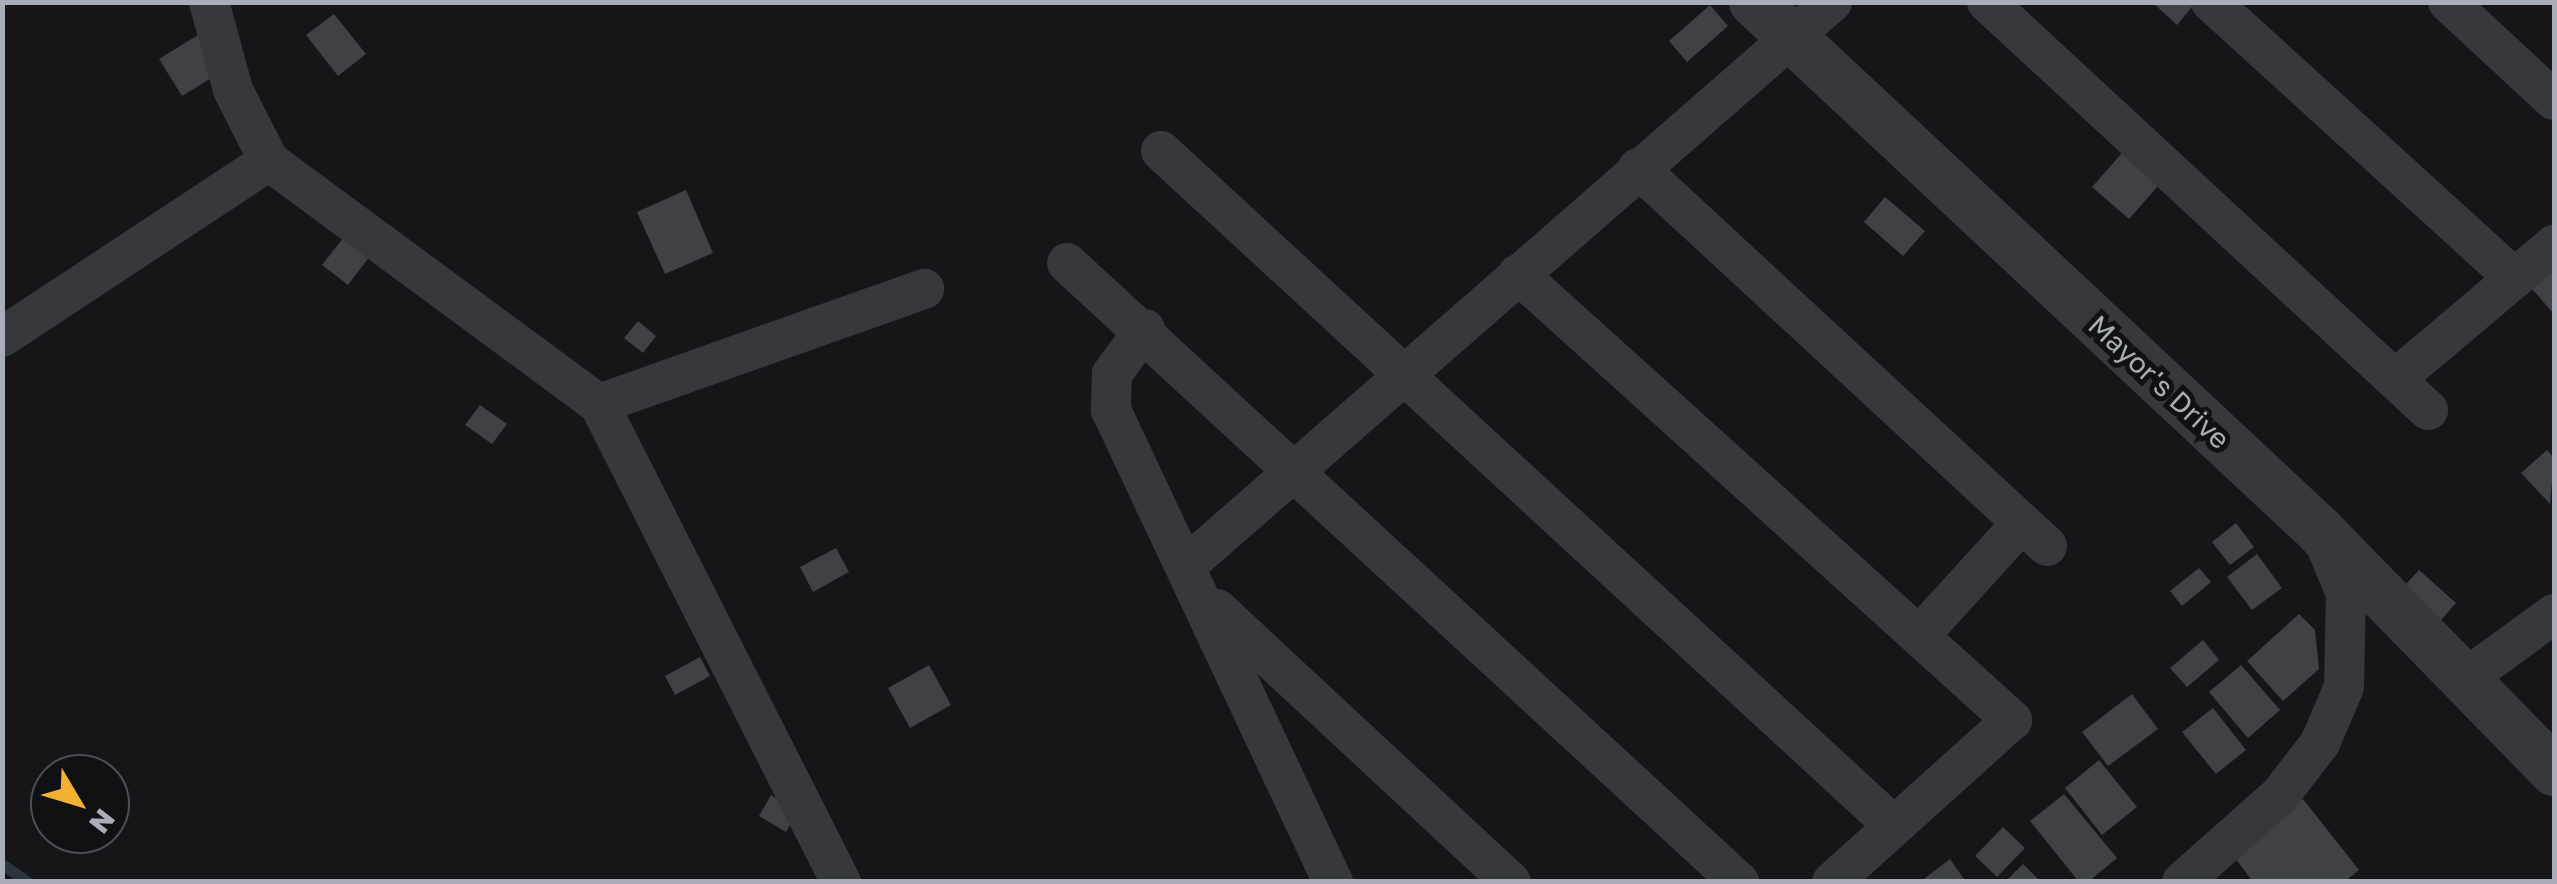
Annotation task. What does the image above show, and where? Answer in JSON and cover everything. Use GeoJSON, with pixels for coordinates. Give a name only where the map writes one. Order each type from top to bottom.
{"type":"FeatureCollection","features":[{"type":"Feature","properties":{"kind":"street"},"geometry":{"type":"LineString","coordinates":[[209,2],[233,90],[269,160],[599,404],[841,882]]}},
{"type":"Feature","properties":{"kind":"street","name":"Mayor's Drive"},"geometry":{"type":"LineString","coordinates":[[1754,2],[2319,530],[2470,675],[2554,770]]}},
{"type":"Feature","properties":{"kind":"street"},"geometry":{"type":"LineString","coordinates":[[1196,580],[1297,468],[1832,2]]}},
{"type":"Feature","properties":{"kind":"street"},"geometry":{"type":"LineString","coordinates":[[1987,2],[2400,375],[2428,410]]}},
{"type":"Feature","properties":{"kind":"street"},"geometry":{"type":"LineString","coordinates":[[2211,2],[2515,278]]}},
{"type":"Feature","properties":{"kind":"street"},"geometry":{"type":"LineString","coordinates":[[2448,2],[2554,100]]}},
{"type":"Feature","properties":{"kind":"street"},"geometry":{"type":"LineString","coordinates":[[1161,151],[1894,826]]}},
{"type":"Feature","properties":{"kind":"street"},"geometry":{"type":"LineString","coordinates":[[2,337],[269,160]]}},
{"type":"Feature","properties":{"kind":"street"},"geometry":{"type":"LineString","coordinates":[[1638,168],[2034,535],[1919,636]]}},
{"type":"Feature","properties":{"kind":"street"},"geometry":{"type":"LineString","coordinates":[[2400,375],[2554,245]]}},
{"type":"Feature","properties":{"kind":"street"},"geometry":{"type":"LineString","coordinates":[[1067,263],[1297,468],[1740,882]]}},
{"type":"Feature","properties":{"kind":"street"},"geometry":{"type":"LineString","coordinates":[[1518,274],[2012,720],[1832,882]]}},
{"type":"Feature","properties":{"kind":"street"},"geometry":{"type":"LineString","coordinates":[[599,404],[924,289]]}},
{"type":"Feature","properties":{"kind":"street"},"geometry":{"type":"LineString","coordinates":[[1145,329],[1105,392],[1334,882]]}},
{"type":"Feature","properties":{"kind":"street"},"geometry":{"type":"LineString","coordinates":[[2182,882],[2280,795],[2320,743],[2344,686],[2346,594],[2319,530]]}},
{"type":"Feature","properties":{"kind":"street"},"geometry":{"type":"LineString","coordinates":[[1196,580],[1512,882]]}},
{"type":"Feature","properties":{"kind":"street"},"geometry":{"type":"LineString","coordinates":[[2470,675],[2554,614]]}},
{"type":"Feature","properties":{"kind":"building"},"geometry":{"type":"Polygon","coordinates":[[[2152,2],[2196,2],[2177,25],[2152,2]]]}},
{"type":"Feature","properties":{"kind":"building"},"geometry":{"type":"Polygon","coordinates":[[[1710,5],[1728,26],[1687,62],[1669,41],[1710,5]]]}},
{"type":"Feature","properties":{"kind":"building"},"geometry":{"type":"Polygon","coordinates":[[[334,14],[366,54],[338,76],[306,35],[334,14]]]}},
{"type":"Feature","properties":{"kind":"building"},"geometry":{"type":"Polygon","coordinates":[[[203,32],[226,69],[182,96],[159,59],[203,32]]]}},
{"type":"Feature","properties":{"kind":"building"},"geometry":{"type":"Polygon","coordinates":[[[2122,153],[2159,185],[2129,219],[2092,187],[2122,153]]]}},
{"type":"Feature","properties":{"kind":"building"},"geometry":{"type":"Polygon","coordinates":[[[686,190],[713,253],[665,274],[637,212],[686,190]]]}},
{"type":"Feature","properties":{"kind":"building"},"geometry":{"type":"Polygon","coordinates":[[[1885,197],[1925,231],[1903,256],[1864,222],[1885,197]]]}},
{"type":"Feature","properties":{"kind":"building"},"geometry":{"type":"Polygon","coordinates":[[[348,232],[373,252],[348,285],[322,265],[348,232]]]}},
{"type":"Feature","properties":{"kind":"building"},"geometry":{"type":"Polygon","coordinates":[[[2554,255],[2554,314],[2525,281],[2554,255]]]}},
{"type":"Feature","properties":{"kind":"building"},"geometry":{"type":"Polygon","coordinates":[[[638,321],[656,336],[643,353],[624,338],[638,321]]]}},
{"type":"Feature","properties":{"kind":"building"},"geometry":{"type":"Polygon","coordinates":[[[480,405],[507,424],[492,444],[465,425],[480,405]]]}},
{"type":"Feature","properties":{"kind":"building"},"geometry":{"type":"Polygon","coordinates":[[[2547,450],[2554,458],[2550,504],[2521,473],[2547,450]]]}},
{"type":"Feature","properties":{"kind":"building"},"geometry":{"type":"Polygon","coordinates":[[[2236,523],[2254,547],[2230,565],[2212,542],[2236,523]]]}},
{"type":"Feature","properties":{"kind":"building"},"geometry":{"type":"Polygon","coordinates":[[[836,548],[849,572],[813,592],[800,567],[836,548]]]}},
{"type":"Feature","properties":{"kind":"building"},"geometry":{"type":"Polygon","coordinates":[[[2257,554],[2282,588],[2252,610],[2227,577],[2257,554]]]}},
{"type":"Feature","properties":{"kind":"building"},"geometry":{"type":"Polygon","coordinates":[[[2199,568],[2211,582],[2182,606],[2170,591],[2199,568]]]}},
{"type":"Feature","properties":{"kind":"building"},"geometry":{"type":"Polygon","coordinates":[[[2419,570],[2456,603],[2433,629],[2396,595],[2419,570]]]}},
{"type":"Feature","properties":{"kind":"building"},"geometry":{"type":"Polygon","coordinates":[[[2299,614],[2315,630],[2319,669],[2283,701],[2247,661],[2299,614]]]}},
{"type":"Feature","properties":{"kind":"building"},"geometry":{"type":"Polygon","coordinates":[[[2203,640],[2219,660],[2187,687],[2170,668],[2203,640]]]}},
{"type":"Feature","properties":{"kind":"building"},"geometry":{"type":"Polygon","coordinates":[[[700,657],[710,676],[675,695],[665,676],[700,657]]]}},
{"type":"Feature","properties":{"kind":"building"},"geometry":{"type":"Polygon","coordinates":[[[929,665],[951,705],[910,728],[888,688],[929,665]]]}},
{"type":"Feature","properties":{"kind":"building"},"geometry":{"type":"Polygon","coordinates":[[[2241,665],[2280,710],[2248,738],[2209,692],[2241,665]]]}},
{"type":"Feature","properties":{"kind":"building"},"geometry":{"type":"Polygon","coordinates":[[[2132,694],[2158,729],[2108,766],[2082,732],[2132,694]]]}},
{"type":"Feature","properties":{"kind":"building"},"geometry":{"type":"Polygon","coordinates":[[[2213,708],[2246,750],[2216,774],[2182,732],[2213,708]]]}},
{"type":"Feature","properties":{"kind":"building"},"geometry":{"type":"Polygon","coordinates":[[[2099,760],[2137,807],[2102,835],[2065,788],[2099,760]]]}},
{"type":"Feature","properties":{"kind":"building"},"geometry":{"type":"Polygon","coordinates":[[[2064,794],[2117,858],[2088,882],[2079,882],[2030,821],[2064,794]]]}},
{"type":"Feature","properties":{"kind":"building"},"geometry":{"type":"Polygon","coordinates":[[[771,795],[798,811],[786,832],[759,816],[771,795]]]}},
{"type":"Feature","properties":{"kind":"building"},"geometry":{"type":"Polygon","coordinates":[[[2303,799],[2359,870],[2344,882],[2253,882],[2232,854],[2303,799]]]}},
{"type":"Feature","properties":{"kind":"building"},"geometry":{"type":"Polygon","coordinates":[[[2003,827],[2025,848],[1997,877],[1975,856],[2003,827]]]}},
{"type":"Feature","properties":{"kind":"building"},"geometry":{"type":"Polygon","coordinates":[[[1950,859],[1966,882],[1920,882],[1950,859]]]}},
{"type":"Feature","properties":{"kind":"building"},"geometry":{"type":"Polygon","coordinates":[[[2023,864],[2041,882],[2008,879],[2023,864]]]}},
{"type":"Feature","properties":{"kind":"waterway"},"geometry":{"type":"LineString","coordinates":[[2,864],[28,882]]}}]}
